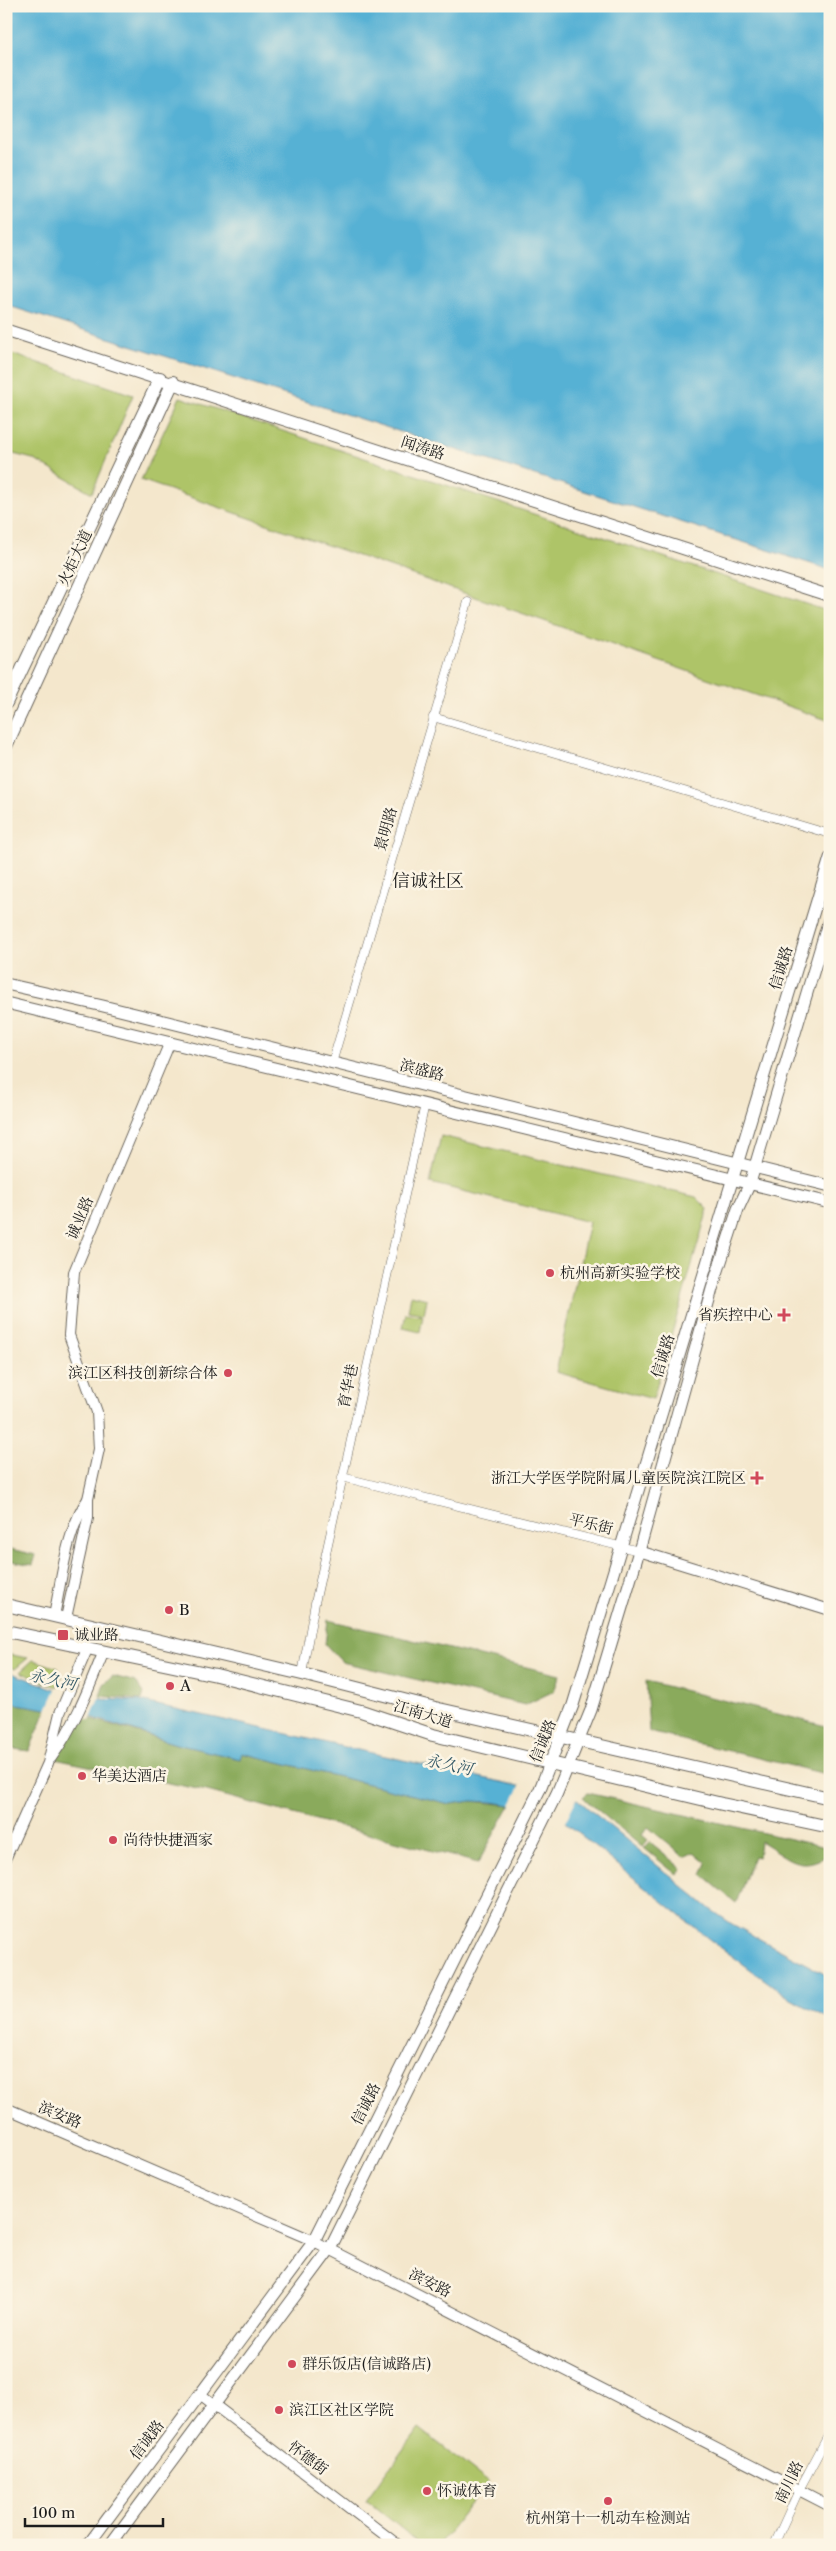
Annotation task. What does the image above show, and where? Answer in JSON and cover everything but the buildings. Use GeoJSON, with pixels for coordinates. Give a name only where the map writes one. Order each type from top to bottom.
{"type":"FeatureCollection","features":[{"type":"Feature","properties":{"kind":"main road","name":"闻涛路"},"geometry":{"type":"LineString","coordinates":[[6,330],[166,380],[830,596]]}},
{"type":"Feature","properties":{"kind":"main road","name":"火炬大道"},"geometry":{"type":"LineString","coordinates":[[6,703],[166,380]]}},
{"type":"Feature","properties":{"kind":"main road","name":"火炬大道"},"geometry":{"type":"LineString","coordinates":[[6,746],[166,380]]}},
{"type":"Feature","properties":{"kind":"main road","name":"信诚路"},"geometry":{"type":"LineString","coordinates":[[88,2545],[314,2240],[540,1789],[573,1705],[830,858]]}},
{"type":"Feature","properties":{"kind":"main road","name":"信诚路"},"geometry":{"type":"LineString","coordinates":[[110,2545],[330,2249],[557,1793],[591,1710],[639,1552],[712,1289],[738,1209],[750,1183],[827,936],[830,916]]}},
{"type":"Feature","properties":{"kind":"main road","name":"滨盛路"},"geometry":{"type":"LineString","coordinates":[[6,984],[103,1006],[830,1186]]}},
{"type":"Feature","properties":{"kind":"main road"},"geometry":{"type":"LineString","coordinates":[[6,1003],[41,1009],[830,1203]]}},
{"type":"Feature","properties":{"kind":"main road","name":"江南大道"},"geometry":{"type":"LineString","coordinates":[[6,1605],[302,1674],[440,1709],[579,1739],[830,1798]]}},
{"type":"Feature","properties":{"kind":"main road","name":"江南大道"},"geometry":{"type":"LineString","coordinates":[[6,1631],[216,1675],[351,1709],[433,1736],[567,1768],[830,1826]]}},
{"type":"Feature","properties":{"kind":"street","name":"景明路"},"geometry":{"type":"LineString","coordinates":[[332,1063],[468,602]]}},
{"type":"Feature","properties":{"kind":"street"},"geometry":{"type":"LineString","coordinates":[[433,717],[830,834]]}},
{"type":"Feature","properties":{"kind":"street","name":"诚业路"},"geometry":{"type":"LineString","coordinates":[[60,1617],[88,1518],[88,1499],[99,1449],[97,1412],[69,1335],[74,1272],[170,1042]]}},
{"type":"Feature","properties":{"kind":"street","name":"育华巷"},"geometry":{"type":"LineString","coordinates":[[302,1674],[342,1477],[425,1104]]}},
{"type":"Feature","properties":{"kind":"street","name":"平乐街"},"geometry":{"type":"LineString","coordinates":[[342,1477],[620,1546],[830,1610]]}},
{"type":"Feature","properties":{"kind":"street"},"geometry":{"type":"LineString","coordinates":[[48,1763],[57,1723],[88,1647]]}},
{"type":"Feature","properties":{"kind":"street"},"geometry":{"type":"LineString","coordinates":[[6,1857],[48,1763],[66,1737],[104,1651]]}},
{"type":"Feature","properties":{"kind":"street","name":"滨安路"},"geometry":{"type":"LineString","coordinates":[[6,2108],[314,2240],[830,2506]]}},
{"type":"Feature","properties":{"kind":"street","name":"怀德街"},"geometry":{"type":"LineString","coordinates":[[200,2394],[398,2545]]}},
{"type":"Feature","properties":{"kind":"street","name":"南川路"},"geometry":{"type":"LineString","coordinates":[[774,2545],[799,2490],[830,2432]]}},
{"type":"Feature","properties":{"kind":"green space"},"geometry":{"type":"Polygon","coordinates":[[[6,352],[133,395],[92,493],[33,459],[6,452],[6,352]]]}},
{"type":"Feature","properties":{"kind":"green space"},"geometry":{"type":"Polygon","coordinates":[[[180,397],[830,612],[830,721],[141,480],[180,397]]]}},
{"type":"Feature","properties":{"kind":"green space"},"geometry":{"type":"Polygon","coordinates":[[[441,1136],[696,1197],[708,1209],[653,1399],[556,1372],[589,1222],[430,1183],[441,1136]]]}},
{"type":"Feature","properties":{"kind":"green space"},"geometry":{"type":"Polygon","coordinates":[[[411,1295],[427,1299],[424,1314],[408,1311],[411,1295]]]}},
{"type":"Feature","properties":{"kind":"green space"},"geometry":{"type":"Polygon","coordinates":[[[406,1313],[423,1316],[420,1332],[403,1328],[406,1313]]]}},
{"type":"Feature","properties":{"kind":"green space"},"geometry":{"type":"Polygon","coordinates":[[[6,1548],[36,1555],[33,1565],[6,1560],[6,1548]]]}},
{"type":"Feature","properties":{"kind":"green space"},"geometry":{"type":"Polygon","coordinates":[[[328,1620],[560,1675],[554,1691],[525,1705],[342,1662],[325,1644],[328,1620]]]}},
{"type":"Feature","properties":{"kind":"green space"},"geometry":{"type":"Polygon","coordinates":[[[6,1654],[28,1658],[15,1669],[6,1666],[6,1654]]]}},
{"type":"Feature","properties":{"kind":"green space"},"geometry":{"type":"Polygon","coordinates":[[[33,1660],[58,1668],[62,1676],[57,1687],[20,1672],[33,1660]]]}},
{"type":"Feature","properties":{"kind":"green space"},"geometry":{"type":"Polygon","coordinates":[[[113,1676],[136,1682],[144,1693],[142,1700],[100,1696],[104,1684],[113,1676]]]}},
{"type":"Feature","properties":{"kind":"green space"},"geometry":{"type":"Polygon","coordinates":[[[646,1681],[830,1727],[830,1775],[649,1732],[646,1681]]]}},
{"type":"Feature","properties":{"kind":"green space"},"geometry":{"type":"Polygon","coordinates":[[[6,1702],[47,1709],[29,1751],[6,1748],[6,1702]]]}},
{"type":"Feature","properties":{"kind":"green space"},"geometry":{"type":"Polygon","coordinates":[[[82,1716],[176,1744],[240,1759],[241,1753],[450,1804],[472,1801],[510,1805],[478,1863],[207,1791],[55,1759],[82,1716]]]}},
{"type":"Feature","properties":{"kind":"green space"},"geometry":{"type":"Polygon","coordinates":[[[588,1793],[830,1848],[830,1854],[810,1863],[801,1863],[786,1857],[760,1841],[758,1857],[754,1856],[736,1903],[702,1875],[707,1863],[694,1852],[684,1857],[648,1827],[642,1835],[648,1840],[642,1847],[583,1797],[588,1793]]]}},
{"type":"Feature","properties":{"kind":"green space"},"geometry":{"type":"Polygon","coordinates":[[[650,1842],[682,1868],[677,1875],[644,1848],[650,1842]]]}},
{"type":"Feature","properties":{"kind":"green space","name":"怀诚体育"},"geometry":{"type":"Polygon","coordinates":[[[419,2428],[488,2482],[439,2545],[422,2545],[366,2500],[419,2428]]]}},
{"type":"Feature","properties":{"kind":"water"},"geometry":{"type":"Polygon","coordinates":[[[6,6],[830,6],[830,570],[6,305],[6,6]]]}},
{"type":"Feature","properties":{"kind":"water"},"geometry":{"type":"Polygon","coordinates":[[[6,1671],[58,1690],[100,1699],[140,1701],[577,1799],[710,1909],[732,1924],[830,1977],[830,2019],[791,1999],[709,1939],[565,1822],[510,1805],[492,1802],[472,1801],[450,1804],[242,1753],[240,1759],[176,1744],[91,1717],[6,1702],[6,1671]]]}},
{"type":"Feature","properties":{"kind":"pier"},"geometry":{"type":"Polygon","coordinates":[[[57,1687],[100,1696],[90,1720],[46,1712],[57,1687]]]}},
{"type":"Feature","properties":{"kind":"pier"},"geometry":{"type":"Polygon","coordinates":[[[521,1784],[577,1798],[564,1824],[510,1807],[521,1784]]]}},
{"type":"Feature","properties":{"kind":"place","name":"杭州高新实验学校"},"geometry":{"type":"Point","coordinates":[550,1273]}},
{"type":"Feature","properties":{"kind":"place","name":"省疾控中心"},"geometry":{"type":"Point","coordinates":[784,1315]}},
{"type":"Feature","properties":{"kind":"place","name":"滨江区科技创新综合体"},"geometry":{"type":"Point","coordinates":[228,1373]}},
{"type":"Feature","properties":{"kind":"place","name":"浙江大学医学院附属儿童医院滨江院区"},"geometry":{"type":"Point","coordinates":[757,1478]}},
{"type":"Feature","properties":{"kind":"place","name":"B"},"geometry":{"type":"Point","coordinates":[169,1610]}},
{"type":"Feature","properties":{"kind":"place","name":"诚业路"},"geometry":{"type":"Point","coordinates":[63,1635]}},
{"type":"Feature","properties":{"kind":"place","name":"A"},"geometry":{"type":"Point","coordinates":[170,1686]}},
{"type":"Feature","properties":{"kind":"place","name":"华美达酒店"},"geometry":{"type":"Point","coordinates":[82,1776]}},
{"type":"Feature","properties":{"kind":"place","name":"尚待快捷酒家"},"geometry":{"type":"Point","coordinates":[113,1840]}},
{"type":"Feature","properties":{"kind":"place","name":"群乐饭店(信诚路店)"},"geometry":{"type":"Point","coordinates":[292,2364]}},
{"type":"Feature","properties":{"kind":"place","name":"滨江区社区学院"},"geometry":{"type":"Point","coordinates":[279,2410]}},
{"type":"Feature","properties":{"kind":"place","name":"怀诚体育"},"geometry":{"type":"Point","coordinates":[427,2491]}},
{"type":"Feature","properties":{"kind":"place","name":"杭州第十一机动车检测站"},"geometry":{"type":"Point","coordinates":[608,2501]}},
{"type":"Feature","properties":{"kind":"district","name":"信诚社区"},"geometry":{"type":"Point","coordinates":[428,881]}},
{"type":"Feature","properties":{"kind":"water label","name":"永久河"},"geometry":{"type":"Point","coordinates":[53,1679]}},
{"type":"Feature","properties":{"kind":"water label","name":"永久河"},"geometry":{"type":"Point","coordinates":[449,1764]}}]}
